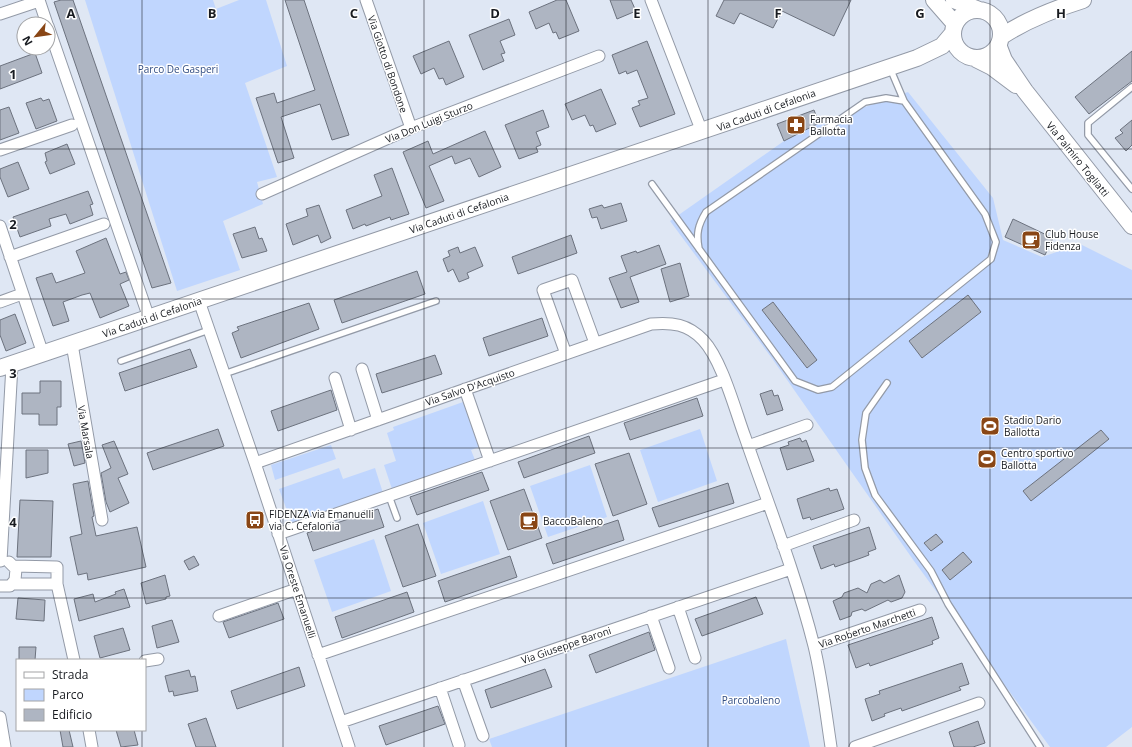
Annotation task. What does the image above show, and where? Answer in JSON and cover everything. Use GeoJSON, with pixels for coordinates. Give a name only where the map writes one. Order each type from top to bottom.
{"type":"FeatureCollection","features":[{"type":"Feature","properties":{"kind":"street","name":"Via Giotto di Bondone"},"geometry":{"type":"LineString","coordinates":[[366,0],[410,128]]}},
{"type":"Feature","properties":{"kind":"street"},"geometry":{"type":"LineString","coordinates":[[651,0],[702,132]]}},
{"type":"Feature","properties":{"kind":"street","name":"Via Palmiro Togliatti"},"geometry":{"type":"LineString","coordinates":[[934,0],[954,29],[956,46],[970,57],[992,67],[1025,91]]}},
{"type":"Feature","properties":{"kind":"street"},"geometry":{"type":"LineString","coordinates":[[954,0],[979,10],[986,11],[995,18],[1045,12]]}},
{"type":"Feature","properties":{"kind":"street"},"geometry":{"type":"LineString","coordinates":[[970,57],[989,56],[1000,41],[1022,23],[1045,12],[1083,0]]}},
{"type":"Feature","properties":{"kind":"street"},"geometry":{"type":"LineString","coordinates":[[0,14],[39,1],[45,16]]}},
{"type":"Feature","properties":{"kind":"street"},"geometry":{"type":"LineString","coordinates":[[954,29],[965,13],[979,10]]}},
{"type":"Feature","properties":{"kind":"street","name":"Via Palmiro Togliatti"},"geometry":{"type":"LineString","coordinates":[[995,18],[1001,29],[1000,41],[1004,60],[1025,91],[1132,226]]}},
{"type":"Feature","properties":{"kind":"street","name":"Via Caduti di Cefalonia"},"geometry":{"type":"LineString","coordinates":[[6,366],[890,68],[917,58],[942,46],[954,29]]}},
{"type":"Feature","properties":{"kind":"street"},"geometry":{"type":"LineString","coordinates":[[56,48],[149,318]]}},
{"type":"Feature","properties":{"kind":"street","name":"Via Caduti di Cefalonia"},"geometry":{"type":"LineString","coordinates":[[917,58],[948,55],[970,57]]}},
{"type":"Feature","properties":{"kind":"street","name":"Via Don Luigi Sturzo"},"geometry":{"type":"LineString","coordinates":[[262,194],[410,128],[598,56]]}},
{"type":"Feature","properties":{"kind":"street"},"geometry":{"type":"LineString","coordinates":[[0,150],[72,125]]}},
{"type":"Feature","properties":{"kind":"street"},"geometry":{"type":"LineString","coordinates":[[10,257],[104,224]]}},
{"type":"Feature","properties":{"kind":"street"},"geometry":{"type":"LineString","coordinates":[[0,226],[43,354]]}},
{"type":"Feature","properties":{"kind":"street"},"geometry":{"type":"LineString","coordinates":[[566,354],[543,290],[572,280],[595,343]]}},
{"type":"Feature","properties":{"kind":"street"},"geometry":{"type":"LineString","coordinates":[[0,302],[22,294]]}},
{"type":"Feature","properties":{"kind":"street","name":"Via Oreste Emanuelli"},"geometry":{"type":"LineString","coordinates":[[199,301],[255,463],[349,747]]}},
{"type":"Feature","properties":{"kind":"street","name":"Via Salvo D'Acquisto"},"geometry":{"type":"LineString","coordinates":[[255,463],[651,324],[668,322],[687,327]]}},
{"type":"Feature","properties":{"kind":"street","name":"Via Roberto Marchetti"},"geometry":{"type":"LineString","coordinates":[[687,327],[704,340],[714,357],[724,380],[791,569],[814,646],[831,747]]}},
{"type":"Feature","properties":{"kind":"street","name":"Via Marsala"},"geometry":{"type":"LineString","coordinates":[[72,344],[102,520]]}},
{"type":"Feature","properties":{"kind":"street"},"geometry":{"type":"LineString","coordinates":[[6,366],[0,561],[8,561],[14,566],[17,573],[13,584]]}},
{"type":"Feature","properties":{"kind":"street"},"geometry":{"type":"LineString","coordinates":[[362,369],[378,420]]}},
{"type":"Feature","properties":{"kind":"street"},"geometry":{"type":"LineString","coordinates":[[335,378],[351,430]]}},
{"type":"Feature","properties":{"kind":"street"},"geometry":{"type":"LineString","coordinates":[[278,534],[724,380]]}},
{"type":"Feature","properties":{"kind":"street"},"geometry":{"type":"LineString","coordinates":[[465,389],[490,461]]}},
{"type":"Feature","properties":{"kind":"street"},"geometry":{"type":"LineString","coordinates":[[748,446],[808,424]]}},
{"type":"Feature","properties":{"kind":"street"},"geometry":{"type":"LineString","coordinates":[[318,655],[768,503]]}},
{"type":"Feature","properties":{"kind":"street"},"geometry":{"type":"LineString","coordinates":[[783,546],[854,520]]}},
{"type":"Feature","properties":{"kind":"street"},"geometry":{"type":"LineString","coordinates":[[14,566],[57,567],[57,584],[74,659]]}},
{"type":"Feature","properties":{"kind":"street","name":"Via Giuseppe Baroni"},"geometry":{"type":"LineString","coordinates":[[341,722],[791,569]]}},
{"type":"Feature","properties":{"kind":"street"},"geometry":{"type":"LineString","coordinates":[[0,586],[6,587],[13,584],[57,584]]}},
{"type":"Feature","properties":{"kind":"street"},"geometry":{"type":"LineString","coordinates":[[219,616],[297,590]]}},
{"type":"Feature","properties":{"kind":"street"},"geometry":{"type":"LineString","coordinates":[[678,607],[695,658]]}},
{"type":"Feature","properties":{"kind":"street","name":"Via Roberto Marchetti"},"geometry":{"type":"LineString","coordinates":[[814,646],[920,610]]}},
{"type":"Feature","properties":{"kind":"street"},"geometry":{"type":"LineString","coordinates":[[651,616],[669,668]]}},
{"type":"Feature","properties":{"kind":"street"},"geometry":{"type":"LineString","coordinates":[[146,661],[158,659]]}},
{"type":"Feature","properties":{"kind":"street"},"geometry":{"type":"LineString","coordinates":[[463,680],[482,736]]}},
{"type":"Feature","properties":{"kind":"street"},"geometry":{"type":"LineString","coordinates":[[440,688],[459,745]]}},
{"type":"Feature","properties":{"kind":"street"},"geometry":{"type":"LineString","coordinates":[[855,747],[980,703]]}},
{"type":"Feature","properties":{"kind":"street"},"geometry":{"type":"LineString","coordinates":[[0,717],[5,747]]}},
{"type":"Feature","properties":{"kind":"street"},"geometry":{"type":"LineString","coordinates":[[88,731],[92,747]]}},
{"type":"Feature","properties":{"kind":"lane"},"geometry":{"type":"LineString","coordinates":[[652,184],[795,381],[818,390],[832,387],[991,259],[996,242],[985,214],[904,101],[890,68]]}},
{"type":"Feature","properties":{"kind":"lane"},"geometry":{"type":"LineString","coordinates":[[1132,87],[1088,123],[1088,135],[1132,189]]}},
{"type":"Feature","properties":{"kind":"lane"},"geometry":{"type":"LineString","coordinates":[[699,249],[697,239],[698,225],[706,212],[865,102],[886,98],[904,101]]}},
{"type":"Feature","properties":{"kind":"lane"},"geometry":{"type":"LineString","coordinates":[[224,374],[436,301]]}},
{"type":"Feature","properties":{"kind":"lane"},"geometry":{"type":"LineString","coordinates":[[121,361],[209,330]]}},
{"type":"Feature","properties":{"kind":"lane"},"geometry":{"type":"LineString","coordinates":[[887,383],[866,413],[862,440],[865,468],[875,495],[931,571],[948,604],[1040,747]]}},
{"type":"Feature","properties":{"kind":"lane"},"geometry":{"type":"LineString","coordinates":[[389,496],[397,518]]}},
{"type":"Feature","properties":{"kind":"green space","name":"Parco De Gasperi"},"geometry":{"type":"Polygon","coordinates":[[[85,0],[213,0],[216,9],[239,0],[266,0],[287,66],[245,83],[277,177],[257,182],[263,204],[223,221],[240,270],[177,291],[85,0]]]}},
{"type":"Feature","properties":{"kind":"green space","name":"Centro sportivo Ballotta"},"geometry":{"type":"Polygon","coordinates":[[[908,92],[993,198],[1003,240],[1042,257],[1080,244],[1132,270],[1132,727],[1106,747],[1050,747],[914,561],[771,357],[670,221],[784,141],[819,123],[908,92]]]}},
{"type":"Feature","properties":{"kind":"green space"},"geometry":{"type":"Polygon","coordinates":[[[463,402],[479,447],[471,450],[475,460],[392,489],[384,465],[396,461],[387,433],[394,430],[393,427],[463,402]]]}},
{"type":"Feature","properties":{"kind":"green space"},"geometry":{"type":"Polygon","coordinates":[[[700,429],[717,481],[658,502],[640,450],[700,429]]]}},
{"type":"Feature","properties":{"kind":"green space"},"geometry":{"type":"Polygon","coordinates":[[[331,445],[336,459],[275,480],[271,465],[331,445]]]}},
{"type":"Feature","properties":{"kind":"green space"},"geometry":{"type":"Polygon","coordinates":[[[590,465],[607,517],[548,537],[530,486],[590,465]]]}},
{"type":"Feature","properties":{"kind":"green space"},"geometry":{"type":"Polygon","coordinates":[[[339,468],[343,479],[375,468],[383,493],[292,524],[279,489],[339,468]]]}},
{"type":"Feature","properties":{"kind":"green space"},"geometry":{"type":"Polygon","coordinates":[[[483,501],[500,554],[441,574],[423,523],[483,501]]]}},
{"type":"Feature","properties":{"kind":"green space"},"geometry":{"type":"Polygon","coordinates":[[[374,539],[391,591],[332,612],[314,560],[374,539]]]}},
{"type":"Feature","properties":{"kind":"green space","name":"Parcobaleno"},"geometry":{"type":"Polygon","coordinates":[[[786,639],[810,747],[492,747],[489,739],[786,639]]]}},
{"type":"Feature","properties":{"kind":"building"},"geometry":{"type":"Polygon","coordinates":[[[61,0],[73,0],[171,283],[152,288],[54,2],[61,0]]]}},
{"type":"Feature","properties":{"kind":"building"},"geometry":{"type":"Polygon","coordinates":[[[285,0],[304,0],[349,135],[332,140],[320,104],[281,117],[294,158],[278,163],[256,98],[274,93],[277,103],[315,90],[285,0]]]}},
{"type":"Feature","properties":{"kind":"building"},"geometry":{"type":"Polygon","coordinates":[[[557,0],[566,0],[579,31],[559,39],[556,32],[553,33],[549,23],[536,29],[529,12],[557,0]]]}},
{"type":"Feature","properties":{"kind":"building"},"geometry":{"type":"Polygon","coordinates":[[[610,0],[631,0],[636,11],[617,19],[610,0]]]}},
{"type":"Feature","properties":{"kind":"building"},"geometry":{"type":"Polygon","coordinates":[[[724,0],[851,0],[834,36],[782,11],[773,28],[740,13],[734,24],[716,16],[724,0]]]}},
{"type":"Feature","properties":{"kind":"building"},"geometry":{"type":"Polygon","coordinates":[[[509,19],[515,35],[500,41],[505,53],[501,54],[504,61],[483,70],[469,35],[509,19]]]}},
{"type":"Feature","properties":{"kind":"building"},"geometry":{"type":"Polygon","coordinates":[[[449,41],[464,77],[446,85],[443,78],[439,79],[434,68],[421,74],[413,56],[449,41]]]}},
{"type":"Feature","properties":{"kind":"building"},"geometry":{"type":"Polygon","coordinates":[[[647,41],[675,114],[640,127],[632,108],[640,105],[638,101],[648,98],[637,70],[627,74],[626,71],[619,74],[612,55],[647,41]]]}},
{"type":"Feature","properties":{"kind":"building"},"geometry":{"type":"Polygon","coordinates":[[[1132,51],[1132,81],[1089,114],[1075,97],[1132,51]]]}},
{"type":"Feature","properties":{"kind":"building"},"geometry":{"type":"Polygon","coordinates":[[[27,56],[36,56],[42,73],[0,89],[0,66],[27,56]]]}},
{"type":"Feature","properties":{"kind":"building"},"geometry":{"type":"Polygon","coordinates":[[[601,89],[616,124],[596,132],[593,125],[590,126],[585,115],[572,120],[565,104],[601,89]]]}},
{"type":"Feature","properties":{"kind":"building"},"geometry":{"type":"Polygon","coordinates":[[[41,98],[43,101],[49,99],[57,121],[36,129],[26,103],[41,98]]]}},
{"type":"Feature","properties":{"kind":"building"},"geometry":{"type":"Polygon","coordinates":[[[9,107],[19,133],[0,140],[0,110],[9,107]]]}},
{"type":"Feature","properties":{"kind":"building"},"geometry":{"type":"Polygon","coordinates":[[[543,110],[549,127],[536,132],[541,145],[536,147],[538,152],[519,159],[505,125],[543,110]]]}},
{"type":"Feature","properties":{"kind":"building","name":"Farmacia Ballotta"},"geometry":{"type":"Polygon","coordinates":[[[814,110],[819,123],[784,141],[777,124],[814,110]]]}},
{"type":"Feature","properties":{"kind":"building"},"geometry":{"type":"Polygon","coordinates":[[[1132,120],[1132,145],[1126,151],[1115,138],[1123,133],[1120,130],[1132,120]]]}},
{"type":"Feature","properties":{"kind":"building"},"geometry":{"type":"Polygon","coordinates":[[[485,131],[501,167],[479,177],[470,158],[455,164],[452,156],[429,166],[444,201],[426,208],[403,152],[428,141],[433,154],[485,131]]]}},
{"type":"Feature","properties":{"kind":"building"},"geometry":{"type":"Polygon","coordinates":[[[67,144],[75,164],[50,174],[45,162],[47,161],[45,153],[67,144]]]}},
{"type":"Feature","properties":{"kind":"building"},"geometry":{"type":"Polygon","coordinates":[[[18,162],[29,189],[8,197],[0,177],[0,169],[18,162]]]}},
{"type":"Feature","properties":{"kind":"building"},"geometry":{"type":"Polygon","coordinates":[[[392,168],[409,214],[391,220],[390,217],[353,229],[346,210],[382,196],[374,175],[392,168]]]}},
{"type":"Feature","properties":{"kind":"building"},"geometry":{"type":"Polygon","coordinates":[[[88,191],[93,204],[90,205],[93,215],[70,224],[66,214],[49,219],[51,226],[20,237],[13,217],[88,191]]]}},
{"type":"Feature","properties":{"kind":"building"},"geometry":{"type":"Polygon","coordinates":[[[621,203],[627,221],[601,229],[597,217],[592,218],[589,209],[602,205],[604,208],[621,203]]]}},
{"type":"Feature","properties":{"kind":"building"},"geometry":{"type":"Polygon","coordinates":[[[319,205],[331,238],[321,243],[318,235],[293,245],[286,224],[308,216],[306,209],[319,205]]]}},
{"type":"Feature","properties":{"kind":"building"},"geometry":{"type":"Polygon","coordinates":[[[1013,219],[1053,238],[1045,255],[1005,237],[1013,219]]]}},
{"type":"Feature","properties":{"kind":"building"},"geometry":{"type":"Polygon","coordinates":[[[255,227],[259,239],[262,238],[267,251],[242,258],[233,234],[255,227]]]}},
{"type":"Feature","properties":{"kind":"building"},"geometry":{"type":"Polygon","coordinates":[[[571,235],[577,253],[518,274],[512,257],[571,235]]]}},
{"type":"Feature","properties":{"kind":"building"},"geometry":{"type":"Polygon","coordinates":[[[106,238],[120,274],[126,272],[129,280],[120,284],[129,306],[100,318],[90,293],[82,295],[63,302],[69,321],[53,326],[36,278],[52,273],[56,283],[85,273],[76,251],[106,238]]]}},
{"type":"Feature","properties":{"kind":"building"},"geometry":{"type":"Polygon","coordinates":[[[659,245],[666,264],[630,277],[639,302],[621,308],[609,278],[627,272],[621,256],[636,251],[637,253],[659,245]]]}},
{"type":"Feature","properties":{"kind":"building"},"geometry":{"type":"Polygon","coordinates":[[[458,247],[460,253],[475,247],[483,266],[467,273],[469,278],[459,282],[453,269],[448,272],[443,259],[450,256],[448,251],[458,247]]]}},
{"type":"Feature","properties":{"kind":"building"},"geometry":{"type":"Polygon","coordinates":[[[680,263],[689,296],[670,302],[661,269],[680,263]]]}},
{"type":"Feature","properties":{"kind":"building"},"geometry":{"type":"Polygon","coordinates":[[[417,271],[425,294],[342,323],[334,300],[417,271]]]}},
{"type":"Feature","properties":{"kind":"building"},"geometry":{"type":"Polygon","coordinates":[[[968,295],[981,312],[922,358],[909,341],[968,295]]]}},
{"type":"Feature","properties":{"kind":"building"},"geometry":{"type":"Polygon","coordinates":[[[773,302],[817,360],[807,368],[762,310],[773,302]]]}},
{"type":"Feature","properties":{"kind":"building"},"geometry":{"type":"Polygon","coordinates":[[[309,303],[319,329],[241,358],[232,333],[239,330],[237,327],[309,303]]]}},
{"type":"Feature","properties":{"kind":"building"},"geometry":{"type":"Polygon","coordinates":[[[15,314],[26,343],[6,351],[0,335],[0,320],[15,314]]]}},
{"type":"Feature","properties":{"kind":"building"},"geometry":{"type":"Polygon","coordinates":[[[542,318],[548,336],[489,356],[483,338],[542,318]]]}},
{"type":"Feature","properties":{"kind":"building"},"geometry":{"type":"Polygon","coordinates":[[[190,349],[197,367],[125,391],[119,373],[190,349]]]}},
{"type":"Feature","properties":{"kind":"building"},"geometry":{"type":"Polygon","coordinates":[[[435,355],[442,374],[382,393],[376,374],[435,355]]]}},
{"type":"Feature","properties":{"kind":"building"},"geometry":{"type":"Polygon","coordinates":[[[40,381],[61,381],[61,407],[57,407],[57,425],[39,425],[39,414],[22,414],[22,393],[40,393],[40,381]]]}},
{"type":"Feature","properties":{"kind":"building"},"geometry":{"type":"Polygon","coordinates":[[[331,390],[337,410],[278,431],[271,411],[331,390]]]}},
{"type":"Feature","properties":{"kind":"building"},"geometry":{"type":"Polygon","coordinates":[[[772,390],[774,396],[778,395],[783,410],[767,415],[760,394],[772,390]]]}},
{"type":"Feature","properties":{"kind":"building"},"geometry":{"type":"Polygon","coordinates":[[[697,398],[703,416],[630,440],[624,423],[697,398]]]}},
{"type":"Feature","properties":{"kind":"building"},"geometry":{"type":"Polygon","coordinates":[[[218,429],[224,446],[153,470],[147,453],[218,429]]]}},
{"type":"Feature","properties":{"kind":"building"},"geometry":{"type":"Polygon","coordinates":[[[1101,430],[1109,439],[1031,501],[1023,491],[1101,430]]]}},
{"type":"Feature","properties":{"kind":"building"},"geometry":{"type":"Polygon","coordinates":[[[589,436],[595,453],[524,478],[518,462],[589,436]]]}},
{"type":"Feature","properties":{"kind":"building"},"geometry":{"type":"Polygon","coordinates":[[[800,438],[802,442],[806,440],[814,461],[787,470],[780,448],[789,445],[788,442],[800,438]]]}},
{"type":"Feature","properties":{"kind":"building"},"geometry":{"type":"Polygon","coordinates":[[[81,441],[85,463],[74,466],[68,444],[81,441]]]}},
{"type":"Feature","properties":{"kind":"building"},"geometry":{"type":"Polygon","coordinates":[[[114,441],[128,474],[118,478],[129,503],[110,512],[106,502],[101,473],[111,468],[102,445],[114,441]]]}},
{"type":"Feature","properties":{"kind":"building"},"geometry":{"type":"Polygon","coordinates":[[[26,450],[48,450],[48,473],[26,478],[26,450]]]}},
{"type":"Feature","properties":{"kind":"building"},"geometry":{"type":"Polygon","coordinates":[[[629,453],[647,504],[613,516],[595,464],[629,453]]]}},
{"type":"Feature","properties":{"kind":"building"},"geometry":{"type":"Polygon","coordinates":[[[482,472],[489,490],[417,515],[410,497],[482,472]]]}},
{"type":"Feature","properties":{"kind":"building"},"geometry":{"type":"Polygon","coordinates":[[[88,481],[94,516],[92,517],[96,536],[137,527],[146,567],[88,580],[87,573],[78,575],[70,537],[82,534],[73,484],[88,481]]]}},
{"type":"Feature","properties":{"kind":"building"},"geometry":{"type":"Polygon","coordinates":[[[728,483],[734,503],[659,527],[652,508],[728,483]]]}},
{"type":"Feature","properties":{"kind":"building"},"geometry":{"type":"Polygon","coordinates":[[[829,488],[830,491],[837,489],[844,509],[811,520],[810,517],[803,519],[797,499],[829,488]]]}},
{"type":"Feature","properties":{"kind":"building"},"geometry":{"type":"Polygon","coordinates":[[[524,489],[542,538],[508,550],[490,501],[524,489]]]}},
{"type":"Feature","properties":{"kind":"building"},"geometry":{"type":"Polygon","coordinates":[[[20,500],[53,501],[51,557],[17,557],[20,500]]]}},
{"type":"Feature","properties":{"kind":"building"},"geometry":{"type":"Polygon","coordinates":[[[378,509],[384,527],[313,551],[307,533],[378,509]]]}},
{"type":"Feature","properties":{"kind":"building"},"geometry":{"type":"Polygon","coordinates":[[[618,520],[624,540],[553,564],[546,544],[618,520]]]}},
{"type":"Feature","properties":{"kind":"building"},"geometry":{"type":"Polygon","coordinates":[[[418,524],[436,576],[403,587],[385,536],[418,524]]]}},
{"type":"Feature","properties":{"kind":"building"},"geometry":{"type":"Polygon","coordinates":[[[869,527],[876,549],[868,552],[869,555],[861,558],[835,567],[834,564],[821,569],[813,546],[869,527]]]}},
{"type":"Feature","properties":{"kind":"building"},"geometry":{"type":"Polygon","coordinates":[[[936,534],[943,542],[931,551],[924,543],[936,534]]]}},
{"type":"Feature","properties":{"kind":"building"},"geometry":{"type":"Polygon","coordinates":[[[963,552],[972,562],[950,580],[942,570],[963,552]]]}},
{"type":"Feature","properties":{"kind":"building"},"geometry":{"type":"Polygon","coordinates":[[[194,556],[199,565],[189,570],[184,561],[194,556]]]}},
{"type":"Feature","properties":{"kind":"building"},"geometry":{"type":"Polygon","coordinates":[[[510,556],[517,577],[445,602],[438,581],[510,556]]]}},
{"type":"Feature","properties":{"kind":"building"},"geometry":{"type":"Polygon","coordinates":[[[165,575],[170,596],[166,597],[166,599],[146,604],[141,583],[165,575]]]}},
{"type":"Feature","properties":{"kind":"building"},"geometry":{"type":"Polygon","coordinates":[[[899,575],[905,592],[902,598],[891,602],[888,600],[865,611],[862,609],[852,612],[851,616],[840,620],[833,601],[842,597],[844,593],[858,588],[867,593],[871,584],[880,580],[884,583],[899,575]]]}},
{"type":"Feature","properties":{"kind":"building"},"geometry":{"type":"Polygon","coordinates":[[[124,589],[130,607],[79,621],[74,599],[93,594],[95,602],[116,594],[115,592],[124,589]]]}},
{"type":"Feature","properties":{"kind":"building"},"geometry":{"type":"Polygon","coordinates":[[[407,592],[414,612],[342,638],[335,617],[407,592]]]}},
{"type":"Feature","properties":{"kind":"building"},"geometry":{"type":"Polygon","coordinates":[[[756,597],[763,614],[702,636],[695,619],[756,597]]]}},
{"type":"Feature","properties":{"kind":"building"},"geometry":{"type":"Polygon","coordinates":[[[18,598],[45,600],[44,621],[16,619],[18,598]]]}},
{"type":"Feature","properties":{"kind":"building"},"geometry":{"type":"Polygon","coordinates":[[[278,603],[284,619],[229,638],[223,622],[278,603]]]}},
{"type":"Feature","properties":{"kind":"building"},"geometry":{"type":"Polygon","coordinates":[[[932,617],[939,638],[932,641],[933,644],[870,666],[869,663],[856,668],[848,645],[932,617]]]}},
{"type":"Feature","properties":{"kind":"building"},"geometry":{"type":"Polygon","coordinates":[[[172,620],[179,642],[157,648],[152,626],[172,620]]]}},
{"type":"Feature","properties":{"kind":"building"},"geometry":{"type":"Polygon","coordinates":[[[123,628],[130,650],[100,658],[94,636],[123,628]]]}},
{"type":"Feature","properties":{"kind":"building"},"geometry":{"type":"Polygon","coordinates":[[[649,632],[655,650],[596,673],[589,655],[649,632]]]}},
{"type":"Feature","properties":{"kind":"building"},"geometry":{"type":"Polygon","coordinates":[[[19,647],[36,647],[35,659],[19,659],[19,647]]]}},
{"type":"Feature","properties":{"kind":"building"},"geometry":{"type":"Polygon","coordinates":[[[962,663],[969,684],[959,687],[961,690],[902,711],[901,708],[884,714],[885,716],[872,721],[865,699],[880,694],[879,691],[962,663]]]}},
{"type":"Feature","properties":{"kind":"building"},"geometry":{"type":"Polygon","coordinates":[[[299,667],[305,686],[237,709],[231,691],[299,667]]]}},
{"type":"Feature","properties":{"kind":"building"},"geometry":{"type":"Polygon","coordinates":[[[545,669],[552,687],[491,708],[485,690],[545,669]]]}},
{"type":"Feature","properties":{"kind":"building"},"geometry":{"type":"Polygon","coordinates":[[[189,670],[191,677],[195,676],[198,691],[174,696],[173,691],[169,692],[165,676],[189,670]]]}},
{"type":"Feature","properties":{"kind":"building"},"geometry":{"type":"Polygon","coordinates":[[[438,706],[445,724],[386,745],[379,726],[438,706]]]}},
{"type":"Feature","properties":{"kind":"building"},"geometry":{"type":"Polygon","coordinates":[[[206,718],[216,747],[196,747],[188,724],[206,718]]]}},
{"type":"Feature","properties":{"kind":"building"},"geometry":{"type":"Polygon","coordinates":[[[978,721],[985,743],[973,747],[954,747],[949,732],[978,721]]]}},
{"type":"Feature","properties":{"kind":"building"},"geometry":{"type":"Polygon","coordinates":[[[60,731],[69,731],[73,747],[63,747],[60,731]]]}},
{"type":"Feature","properties":{"kind":"building"},"geometry":{"type":"Polygon","coordinates":[[[116,731],[134,731],[138,745],[121,747],[116,731]]]}},
{"type":"Feature","properties":{"kind":"place","name":"Farmacia Ballotta"},"geometry":{"type":"Point","coordinates":[796,125]}},
{"type":"Feature","properties":{"kind":"place","name":"Club House Fidenza"},"geometry":{"type":"Point","coordinates":[1031,240]}},
{"type":"Feature","properties":{"kind":"place","name":"Stadio Dario Ballotta"},"geometry":{"type":"Point","coordinates":[990,426]}},
{"type":"Feature","properties":{"kind":"place","name":"Centro sportivo Ballotta"},"geometry":{"type":"Point","coordinates":[987,459]}},
{"type":"Feature","properties":{"kind":"place","name":"FIDENZA via Emanuelli via C. Cefalonia"},"geometry":{"type":"Point","coordinates":[255,520]}},
{"type":"Feature","properties":{"kind":"place","name":"BaccoBaleno"},"geometry":{"type":"Point","coordinates":[529,521]}}]}
